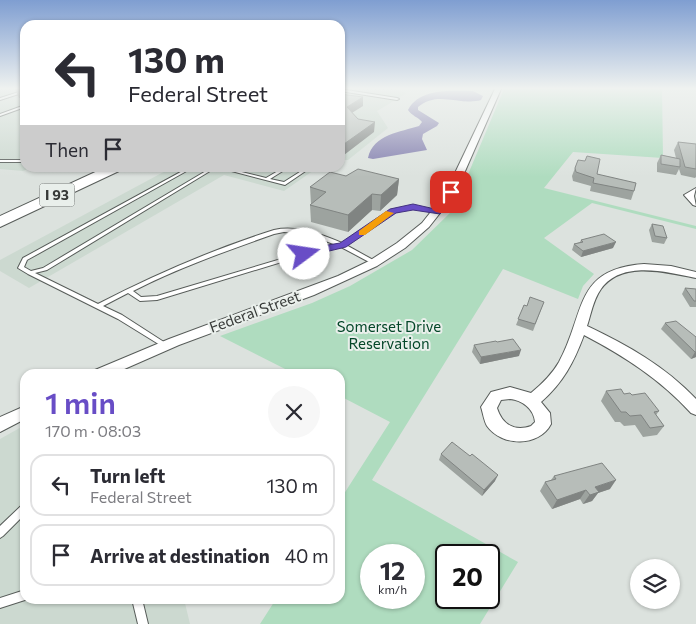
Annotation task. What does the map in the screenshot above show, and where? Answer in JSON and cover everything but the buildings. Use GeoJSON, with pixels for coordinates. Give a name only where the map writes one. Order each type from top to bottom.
{"type":"FeatureCollection","features":[{"type":"Feature","properties":{"kind":"highway","name":"I 93"},"geometry":{"type":"LineString","coordinates":[[0,206],[75,172]]}},
{"type":"Feature","properties":{"kind":"highway","name":"I 93"},"geometry":{"type":"LineString","coordinates":[[0,222],[106,172]]}},
{"type":"Feature","properties":{"kind":"street","name":"Federal Street"},"geometry":{"type":"LineString","coordinates":[[116,369],[165,346],[305,295],[373,262],[406,241],[423,227],[445,202],[461,172],[485,118]]}},
{"type":"Feature","properties":{"kind":"street"},"geometry":{"type":"LineString","coordinates":[[696,191],[689,195],[696,203]]}},
{"type":"Feature","properties":{"kind":"street"},"geometry":{"type":"LineString","coordinates":[[532,401],[551,385],[562,372],[596,286],[609,276],[629,269],[647,268],[667,269],[696,275]]}},
{"type":"Feature","properties":{"kind":"street"},"geometry":{"type":"LineString","coordinates":[[580,328],[613,344],[647,364],[676,388],[696,409]]}},
{"type":"Feature","properties":{"kind":"street"},"geometry":{"type":"LineString","coordinates":[[0,425],[20,415]]}},
{"type":"Feature","properties":{"kind":"lane"},"geometry":{"type":"LineString","coordinates":[[0,161],[20,161]]}},
{"type":"Feature","properties":{"kind":"lane"},"geometry":{"type":"LineString","coordinates":[[165,346],[120,316],[21,268],[25,259],[183,172]]}},
{"type":"Feature","properties":{"kind":"lane"},"geometry":{"type":"LineString","coordinates":[[30,273],[45,269],[206,172]]}},
{"type":"Feature","properties":{"kind":"lane"},"geometry":{"type":"LineString","coordinates":[[238,172],[285,184],[302,172]]}},
{"type":"Feature","properties":{"kind":"lane"},"geometry":{"type":"LineString","coordinates":[[267,179],[278,172]]}},
{"type":"Feature","properties":{"kind":"lane"},"geometry":{"type":"LineString","coordinates":[[128,290],[140,299],[157,298],[320,249],[342,245],[393,211],[413,207],[437,212]]}},
{"type":"Feature","properties":{"kind":"lane"},"geometry":{"type":"LineString","coordinates":[[98,306],[128,290],[229,248],[282,230],[295,231],[342,245],[373,262]]}},
{"type":"Feature","properties":{"kind":"lane"},"geometry":{"type":"LineString","coordinates":[[0,533],[20,513]]}},
{"type":"Feature","properties":{"kind":"lane"},"geometry":{"type":"LineString","coordinates":[[0,603],[20,597]]}},
{"type":"Feature","properties":{"kind":"lane"},"geometry":{"type":"LineString","coordinates":[[138,604],[143,624]]}},
{"type":"Feature","properties":{"kind":"shaded area"},"geometry":{"type":"Polygon","coordinates":[[[0,118],[20,118],[20,171],[0,169],[0,118]]]}},
{"type":"Feature","properties":{"kind":"shaded area"},"geometry":{"type":"Polygon","coordinates":[[[345,118],[382,118],[388,128],[348,160],[345,160],[345,118]]]}},
{"type":"Feature","properties":{"kind":"shaded area"},"geometry":{"type":"Polygon","coordinates":[[[418,118],[431,118],[439,123],[423,134],[422,139],[427,150],[373,159],[368,158],[371,150],[382,139],[396,132],[419,126],[422,122],[418,118]]]}},
{"type":"Feature","properties":{"kind":"shaded area"},"geometry":{"type":"Polygon","coordinates":[[[164,172],[311,172],[284,191],[224,175],[29,288],[0,271],[0,260],[164,172]]]}},
{"type":"Feature","properties":{"kind":"shaded area"},"geometry":{"type":"Polygon","coordinates":[[[20,428],[20,604],[185,604],[190,624],[0,624],[0,439],[20,428]]]}},
{"type":"Feature","properties":{"kind":"green space","name":"Somerset Drive Reservation"},"geometry":{"type":"Polygon","coordinates":[[[492,118],[662,118],[663,158],[573,152],[544,188],[696,226],[696,229],[592,203],[544,238],[594,274],[583,286],[578,299],[503,269],[372,480],[486,544],[435,544],[435,609],[489,609],[480,624],[260,624],[273,604],[345,604],[345,492],[390,422],[345,399],[345,369],[285,369],[220,336],[312,303],[350,286],[412,250],[453,210],[492,118]]]}},
{"type":"Feature","properties":{"kind":"green space","name":"Somerset Drive Reservation"},"geometry":{"type":"Polygon","coordinates":[[[500,552],[518,562],[500,591],[500,552]]]}},
{"type":"Feature","properties":{"kind":"slow traffic"},"geometry":{"type":"LineString","coordinates":[[362,233],[389,213]]}},
{"type":"Feature","properties":{"kind":"route"},"geometry":{"type":"LineString","coordinates":[[304,254],[342,245],[393,211],[402,208],[413,207],[437,212],[451,192]]}}]}
